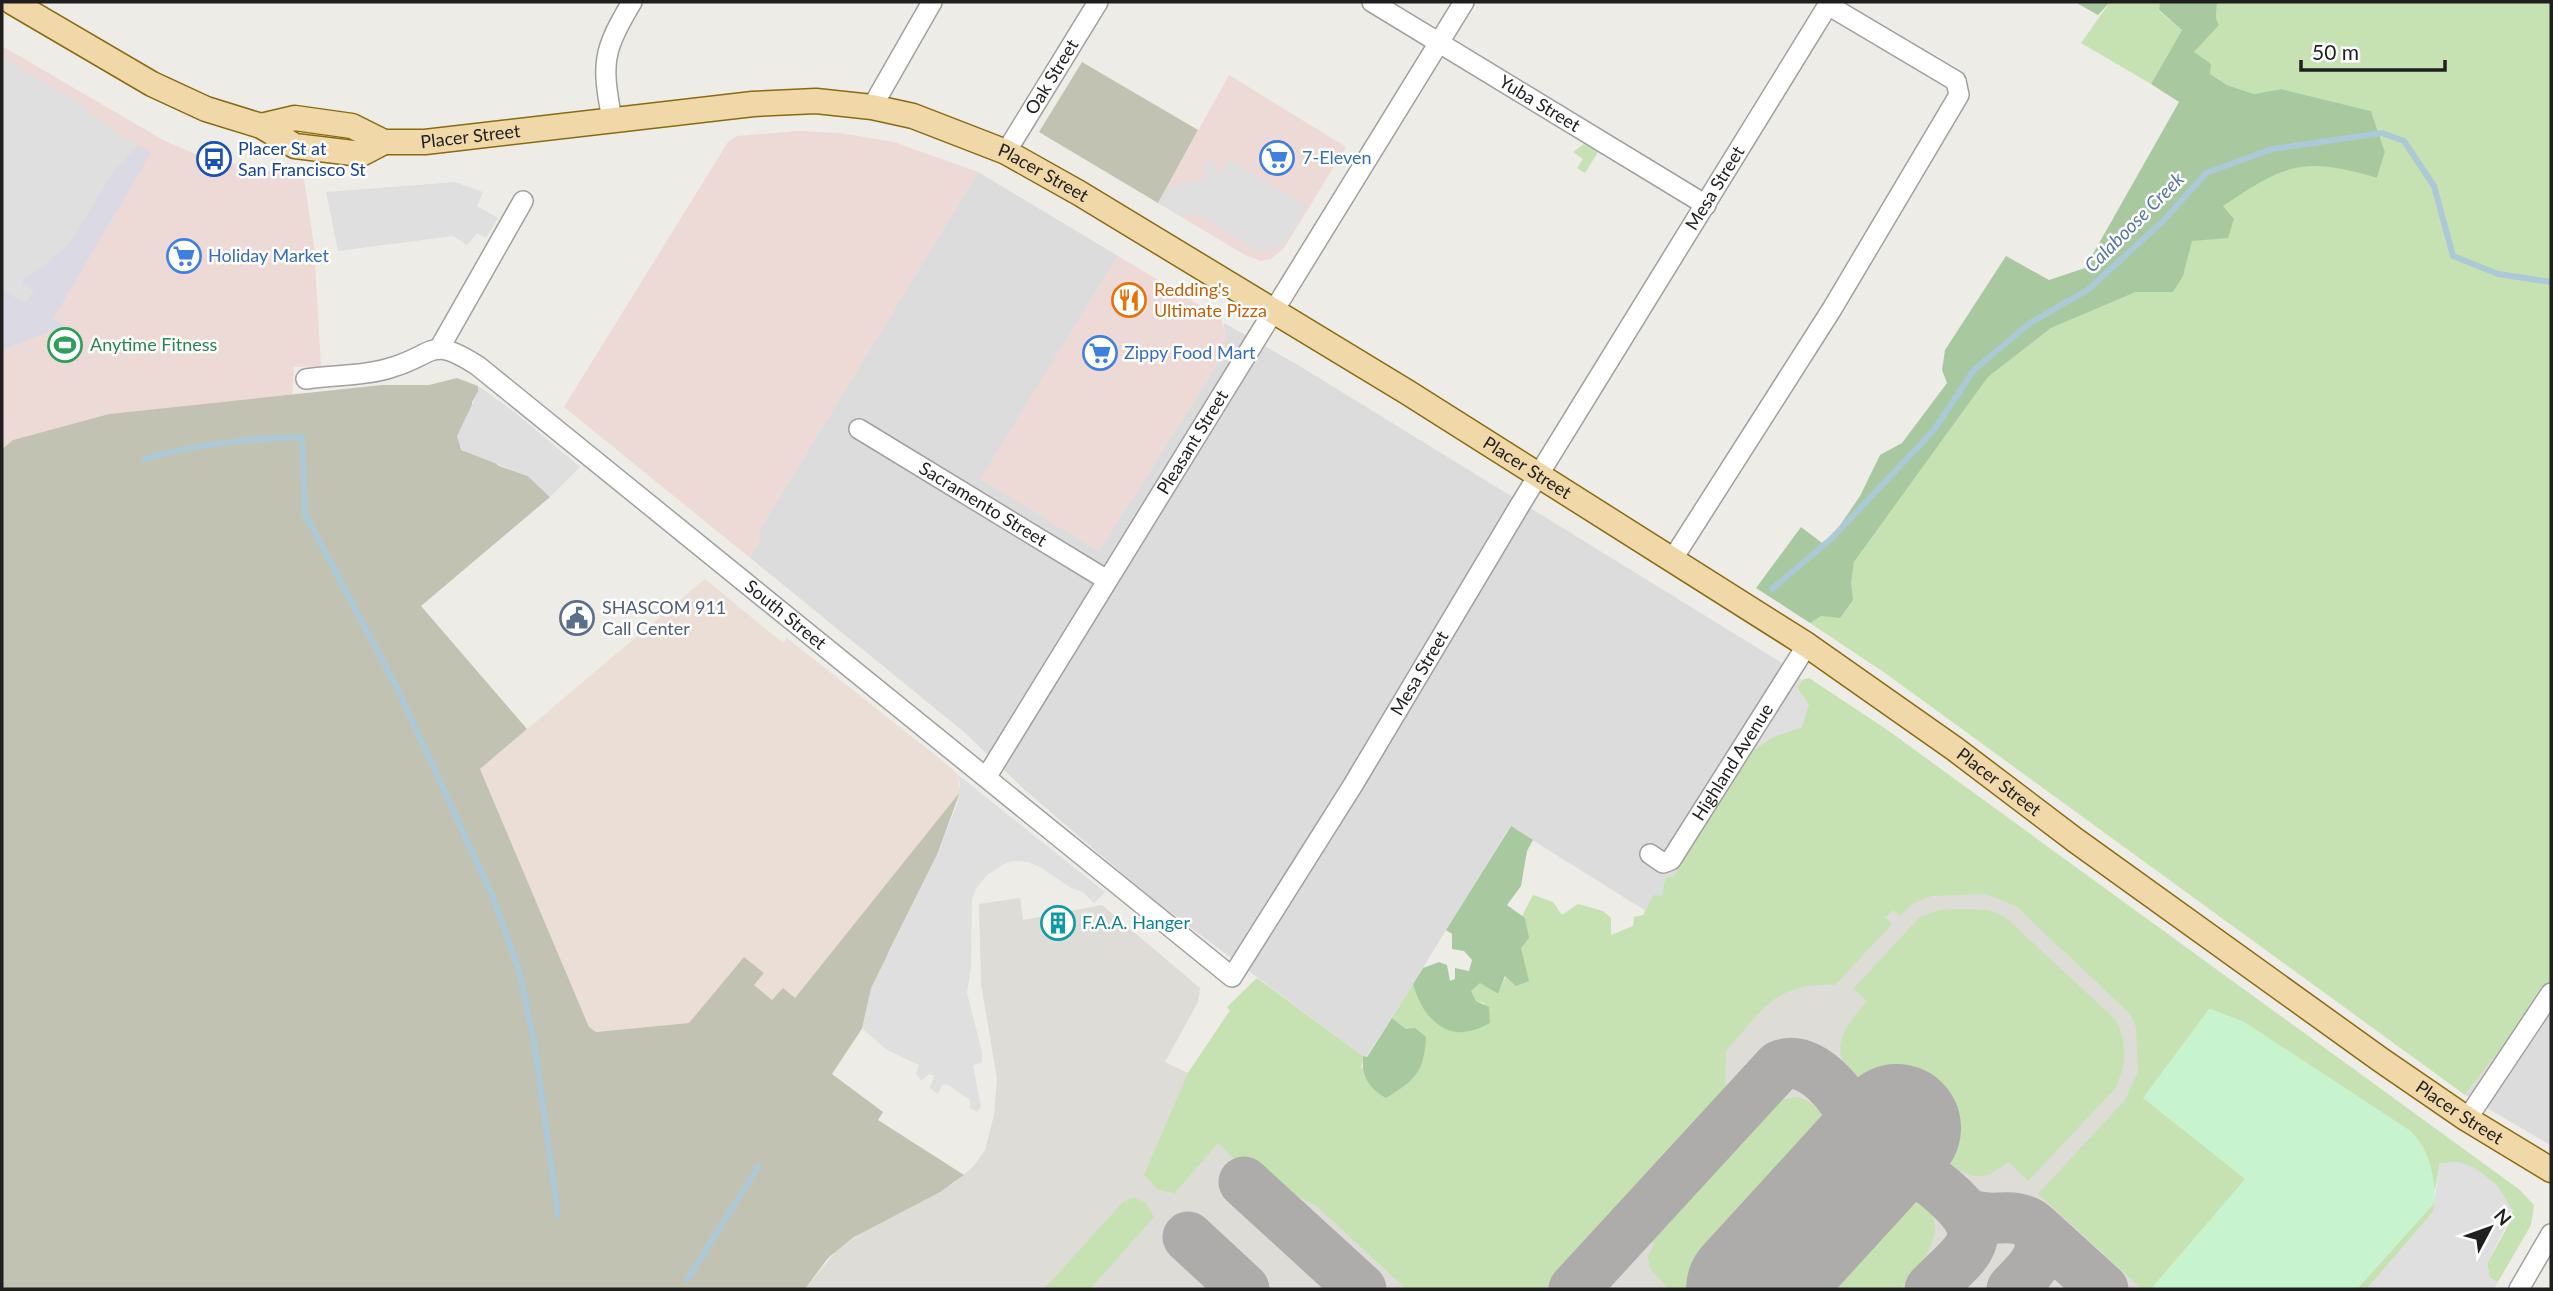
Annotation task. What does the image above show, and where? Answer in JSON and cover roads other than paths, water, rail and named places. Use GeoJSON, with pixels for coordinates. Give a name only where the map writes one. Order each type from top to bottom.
{"type":"FeatureCollection","features":[{"type":"Feature","properties":{"kind":"main road","name":"Placer Street"},"geometry":{"type":"LineString","coordinates":[[12,2],[152,84],[206,109],[261,126],[295,118],[352,126],[384,142],[425,142],[612,119],[784,102],[831,102],[872,107],[931,122],[1006,152],[1275,311],[1540,474],[1807,645],[2381,1060],[2467,1119],[2551,1170]]}},
{"type":"Feature","properties":{"kind":"street"},"geometry":{"type":"LineString","coordinates":[[612,119],[605,57],[612,36],[632,2]]}},
{"type":"Feature","properties":{"kind":"street"},"geometry":{"type":"LineString","coordinates":[[872,107],[932,2]]}},
{"type":"Feature","properties":{"kind":"street","name":"Oak Street"},"geometry":{"type":"LineString","coordinates":[[1006,152],[1098,2]]}},
{"type":"Feature","properties":{"kind":"street","name":"Yuba Street"},"geometry":{"type":"LineString","coordinates":[[1372,2],[1706,205]]}},
{"type":"Feature","properties":{"kind":"street","name":"Pleasant Street"},"geometry":{"type":"LineString","coordinates":[[987,776],[1464,2]]}},
{"type":"Feature","properties":{"kind":"street","name":"Mesa Street"},"geometry":{"type":"LineString","coordinates":[[1232,976],[1353,785],[1828,5],[1956,81],[1959,95],[1832,309],[1672,560]]}},
{"type":"Feature","properties":{"kind":"street"},"geometry":{"type":"LineString","coordinates":[[306,379],[393,367],[425,351],[439,349],[523,201]]}},
{"type":"Feature","properties":{"kind":"street","name":"South Street"},"geometry":{"type":"LineString","coordinates":[[439,349],[457,353],[492,376],[1232,976]]}},
{"type":"Feature","properties":{"kind":"street","name":"Sacramento Street"},"geometry":{"type":"LineString","coordinates":[[859,429],[1108,580]]}},
{"type":"Feature","properties":{"kind":"street","name":"Highland Avenue"},"geometry":{"type":"LineString","coordinates":[[1650,854],[1663,863],[1671,860],[1807,645]]}},
{"type":"Feature","properties":{"kind":"street"},"geometry":{"type":"LineString","coordinates":[[2467,1119],[2551,993]]}},
{"type":"Feature","properties":{"kind":"street"},"geometry":{"type":"LineString","coordinates":[[2519,1289],[2551,1234]]}},
{"type":"Feature","properties":{"kind":"waterway","name":"Calaboose Creek"},"geometry":{"type":"LineString","coordinates":[[1772,589],[1832,538],[1934,430],[1974,370],[2030,323],[2089,289],[2165,219],[2206,173],[2272,149],[2382,133],[2404,141],[2434,186],[2453,256],[2498,274],[2551,282]]}},
{"type":"Feature","properties":{"kind":"waterway"},"geometry":{"type":"LineString","coordinates":[[144,459],[222,443],[302,437],[305,514],[398,690],[492,895],[518,967],[534,1041],[558,1215]]}},
{"type":"Feature","properties":{"kind":"waterway"},"geometry":{"type":"LineString","coordinates":[[687,1280],[758,1167]]}},
{"type":"Feature","properties":{"kind":"place","name":"7-Eleven"},"geometry":{"type":"Point","coordinates":[1277,158]}},
{"type":"Feature","properties":{"kind":"place","name":"Placer St at San Francisco St"},"geometry":{"type":"Point","coordinates":[214,159]}},
{"type":"Feature","properties":{"kind":"place","name":"Holiday Market"},"geometry":{"type":"Point","coordinates":[184,256]}},
{"type":"Feature","properties":{"kind":"place","name":"Redding's Ultimate Pizza"},"geometry":{"type":"Point","coordinates":[1129,300]}},
{"type":"Feature","properties":{"kind":"place","name":"Anytime Fitness"},"geometry":{"type":"Point","coordinates":[65,345]}},
{"type":"Feature","properties":{"kind":"place","name":"Zippy Food Mart"},"geometry":{"type":"Point","coordinates":[1100,353]}},
{"type":"Feature","properties":{"kind":"place","name":"SHASCOM 911 Call Center"},"geometry":{"type":"Point","coordinates":[577,618]}},
{"type":"Feature","properties":{"kind":"place","name":"F.A.A. Hanger"},"geometry":{"type":"Point","coordinates":[1058,923]}}]}
